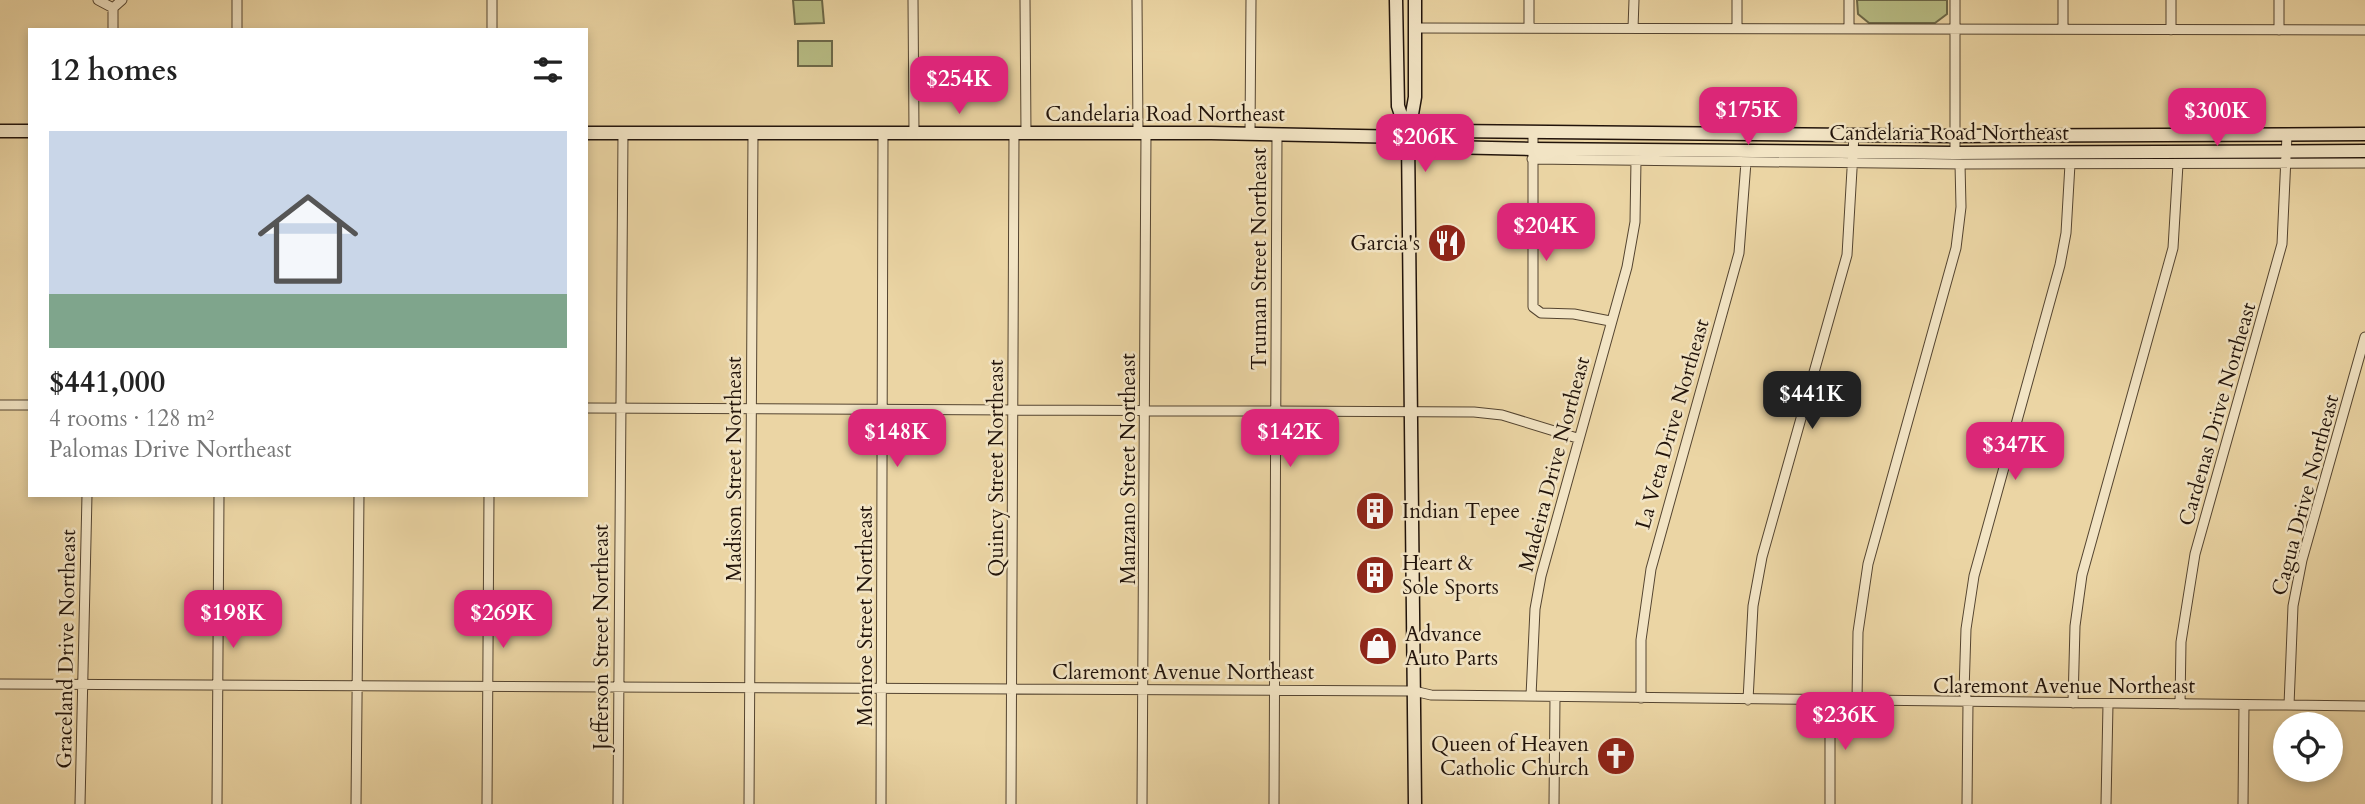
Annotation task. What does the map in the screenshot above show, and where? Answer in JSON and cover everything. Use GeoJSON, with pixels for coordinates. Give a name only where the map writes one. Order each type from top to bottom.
{"type":"FeatureCollection","features":[{"type":"Feature","properties":{"kind":"main road"},"geometry":{"type":"LineString","coordinates":[[1396,0],[1398,106],[1408,136]]}},
{"type":"Feature","properties":{"kind":"main road"},"geometry":{"type":"LineString","coordinates":[[1404,0],[1405,19],[1415,28]]}},
{"type":"Feature","properties":{"kind":"main road"},"geometry":{"type":"LineString","coordinates":[[1415,0],[1415,97],[1408,136],[1415,804]]}},
{"type":"Feature","properties":{"kind":"main road"},"geometry":{"type":"LineString","coordinates":[[0,131],[28,131]]}},
{"type":"Feature","properties":{"kind":"main road","name":"Candelaria Road Northeast"},"geometry":{"type":"LineString","coordinates":[[588,133],[1250,133],[1408,136],[1446,131],[1955,136],[2365,134]]}},
{"type":"Feature","properties":{"kind":"main road","name":"Candelaria Road Northeast"},"geometry":{"type":"LineString","coordinates":[[1408,136],[1444,147],[1532,154],[1957,159],[2286,157],[2365,151]]}},
{"type":"Feature","properties":{"kind":"street"},"geometry":{"type":"LineString","coordinates":[[98,0],[113,8]]}},
{"type":"Feature","properties":{"kind":"street"},"geometry":{"type":"LineString","coordinates":[[113,28],[113,8],[122,0]]}},
{"type":"Feature","properties":{"kind":"street"},"geometry":{"type":"LineString","coordinates":[[237,0],[237,28]]}},
{"type":"Feature","properties":{"kind":"street"},"geometry":{"type":"LineString","coordinates":[[492,0],[492,28]]}},
{"type":"Feature","properties":{"kind":"street"},"geometry":{"type":"LineString","coordinates":[[913,0],[914,132]]}},
{"type":"Feature","properties":{"kind":"street","name":"Quincy Street Northeast"},"geometry":{"type":"LineString","coordinates":[[1011,804],[1014,411],[1025,0]]}},
{"type":"Feature","properties":{"kind":"street","name":"Manzano Street Northeast"},"geometry":{"type":"LineString","coordinates":[[1137,0],[1146,411],[1142,804]]}},
{"type":"Feature","properties":{"kind":"street","name":"Truman Street Northeast"},"geometry":{"type":"LineString","coordinates":[[1250,133],[1251,0]]}},
{"type":"Feature","properties":{"kind":"street"},"geometry":{"type":"LineString","coordinates":[[1528,28],[1529,0]]}},
{"type":"Feature","properties":{"kind":"street"},"geometry":{"type":"LineString","coordinates":[[1633,28],[1634,0]]}},
{"type":"Feature","properties":{"kind":"street"},"geometry":{"type":"LineString","coordinates":[[1737,0],[1737,28]]}},
{"type":"Feature","properties":{"kind":"street"},"geometry":{"type":"LineString","coordinates":[[1849,0],[1849,28]]}},
{"type":"Feature","properties":{"kind":"street"},"geometry":{"type":"LineString","coordinates":[[1857,701],[1863,587],[1956,248],[1961,207],[1955,136],[1955,0]]}},
{"type":"Feature","properties":{"kind":"street"},"geometry":{"type":"LineString","coordinates":[[2063,0],[2063,29]]}},
{"type":"Feature","properties":{"kind":"street"},"geometry":{"type":"LineString","coordinates":[[2171,0],[2171,30]]}},
{"type":"Feature","properties":{"kind":"street"},"geometry":{"type":"LineString","coordinates":[[2279,0],[2279,30]]}},
{"type":"Feature","properties":{"kind":"street"},"geometry":{"type":"LineString","coordinates":[[1415,28],[2365,30]]}},
{"type":"Feature","properties":{"kind":"street"},"geometry":{"type":"LineString","coordinates":[[1533,132],[1532,307],[1541,313],[1574,314],[1610,321]]}},
{"type":"Feature","properties":{"kind":"street","name":"Jefferson Street Northeast"},"geometry":{"type":"LineString","coordinates":[[618,804],[623,133]]}},
{"type":"Feature","properties":{"kind":"street","name":"Monroe Street Northeast"},"geometry":{"type":"LineString","coordinates":[[881,804],[883,133]]}},
{"type":"Feature","properties":{"kind":"street","name":"Madison Street Northeast"},"geometry":{"type":"LineString","coordinates":[[749,804],[752,134]]}},
{"type":"Feature","properties":{"kind":"street","name":"Truman Street Northeast"},"geometry":{"type":"LineString","coordinates":[[1274,804],[1277,134]]}},
{"type":"Feature","properties":{"kind":"street"},"geometry":{"type":"LineString","coordinates":[[1748,700],[1748,656],[1757,579],[1847,255],[1854,135]]}},
{"type":"Feature","properties":{"kind":"street","name":"Cardenas Drive Northeast"},"geometry":{"type":"LineString","coordinates":[[2180,704],[2181,642],[2193,565],[2284,230],[2287,135]]}},
{"type":"Feature","properties":{"kind":"street"},"geometry":{"type":"LineString","coordinates":[[1532,154],[1636,160],[1746,162],[1853,158]]}},
{"type":"Feature","properties":{"kind":"street"},"geometry":{"type":"LineString","coordinates":[[1957,159],[2070,164],[2178,164],[2286,157],[2365,163]]}},
{"type":"Feature","properties":{"kind":"street","name":"Madeira Drive Northeast"},"geometry":{"type":"LineString","coordinates":[[1531,696],[1535,609],[1541,576],[1634,236],[1636,160]]}},
{"type":"Feature","properties":{"kind":"street","name":"La Veta Drive Northeast"},"geometry":{"type":"LineString","coordinates":[[1641,698],[1641,640],[1648,584],[1656,546],[1739,253],[1746,162]]}},
{"type":"Feature","properties":{"kind":"street"},"geometry":{"type":"LineString","coordinates":[[1967,804],[1968,703],[1964,692],[1969,600],[2062,258],[2070,164]]}},
{"type":"Feature","properties":{"kind":"street"},"geometry":{"type":"LineString","coordinates":[[2073,703],[2075,625],[2082,575],[2173,248],[2178,164]]}},
{"type":"Feature","properties":{"kind":"street","name":"Cagua Drive Northeast"},"geometry":{"type":"LineString","coordinates":[[2289,705],[2293,606],[2302,560],[2365,337]]}},
{"type":"Feature","properties":{"kind":"street"},"geometry":{"type":"LineString","coordinates":[[0,405],[28,405]]}},
{"type":"Feature","properties":{"kind":"street"},"geometry":{"type":"LineString","coordinates":[[588,408],[1488,412],[1577,438]]}},
{"type":"Feature","properties":{"kind":"street","name":"Graceland Drive Northeast"},"geometry":{"type":"LineString","coordinates":[[80,804],[87,497]]}},
{"type":"Feature","properties":{"kind":"street"},"geometry":{"type":"LineString","coordinates":[[217,804],[219,497]]}},
{"type":"Feature","properties":{"kind":"street"},"geometry":{"type":"LineString","coordinates":[[356,804],[359,497]]}},
{"type":"Feature","properties":{"kind":"street"},"geometry":{"type":"LineString","coordinates":[[487,804],[489,497]]}},
{"type":"Feature","properties":{"kind":"street","name":"Claremont Avenue Northeast"},"geometry":{"type":"LineString","coordinates":[[0,684],[1414,691],[1431,695],[1555,697],[2365,706]]}},
{"type":"Feature","properties":{"kind":"street"},"geometry":{"type":"LineString","coordinates":[[1554,804],[1555,697]]}},
{"type":"Feature","properties":{"kind":"street"},"geometry":{"type":"LineString","coordinates":[[1829,804],[1830,701]]}},
{"type":"Feature","properties":{"kind":"street"},"geometry":{"type":"LineString","coordinates":[[2106,804],[2108,704]]}},
{"type":"Feature","properties":{"kind":"street"},"geometry":{"type":"LineString","coordinates":[[2243,804],[2244,705]]}},
{"type":"Feature","properties":{"kind":"green space"},"geometry":{"type":"Polygon","coordinates":[[[793,0],[822,0],[824,23],[795,24],[793,0]]]}},
{"type":"Feature","properties":{"kind":"green space"},"geometry":{"type":"Polygon","coordinates":[[[1857,0],[1947,0],[1947,14],[1935,23],[1869,23],[1858,14],[1857,0]]]}},
{"type":"Feature","properties":{"kind":"green space"},"geometry":{"type":"Polygon","coordinates":[[[798,41],[832,41],[832,66],[798,66],[798,41]]]}},
{"type":"Feature","properties":{"kind":"place","name":"Garcia's"},"geometry":{"type":"Point","coordinates":[1447,243]}},
{"type":"Feature","properties":{"kind":"place","name":"Indian Tepee"},"geometry":{"type":"Point","coordinates":[1375,511]}},
{"type":"Feature","properties":{"kind":"place","name":"Heart & Sole Sports"},"geometry":{"type":"Point","coordinates":[1375,575]}},
{"type":"Feature","properties":{"kind":"place","name":"Advance Auto Parts"},"geometry":{"type":"Point","coordinates":[1378,646]}},
{"type":"Feature","properties":{"kind":"place","name":"Queen of Heaven Catholic Church"},"geometry":{"type":"Point","coordinates":[1616,756]}}]}
